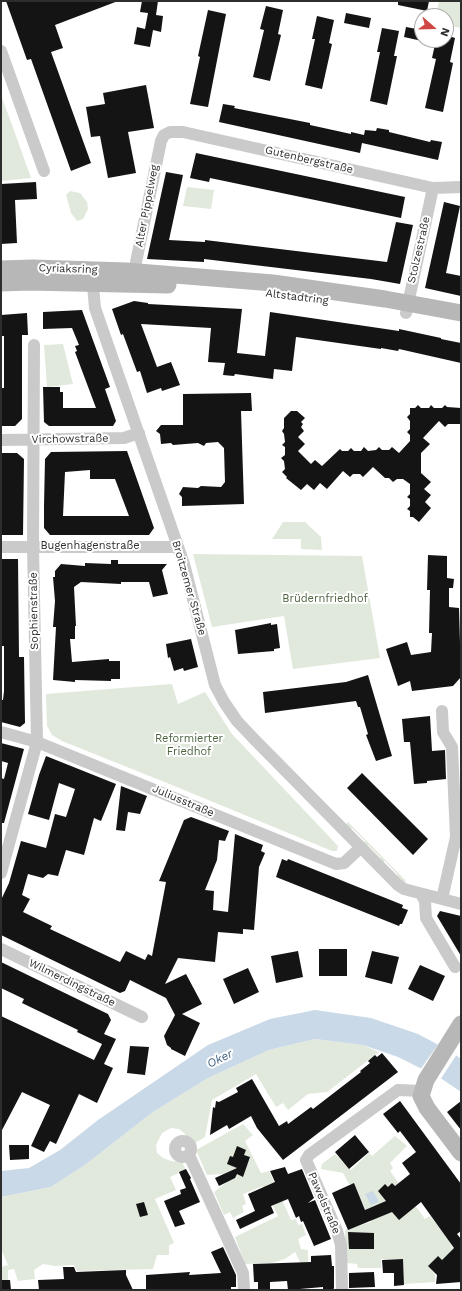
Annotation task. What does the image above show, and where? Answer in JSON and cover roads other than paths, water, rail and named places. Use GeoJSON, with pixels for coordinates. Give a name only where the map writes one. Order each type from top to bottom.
{"type":"FeatureCollection","features":[{"type":"Feature","properties":{"kind":"main road","name":"Cyriaksring"},"geometry":{"type":"LineString","coordinates":[[1,269],[92,277],[133,278]]}},
{"type":"Feature","properties":{"kind":"main road","name":"Cyriaksring"},"geometry":{"type":"LineString","coordinates":[[1,283],[92,277]]}},
{"type":"Feature","properties":{"kind":"main road","name":"Altstadtring"},"geometry":{"type":"LineString","coordinates":[[133,278],[273,283],[407,308],[461,314]]}},
{"type":"Feature","properties":{"kind":"main road","name":"Altstadtring"},"geometry":{"type":"LineString","coordinates":[[407,308],[461,324]]}},
{"type":"Feature","properties":{"kind":"main road"},"geometry":{"type":"LineString","coordinates":[[461,1024],[424,1086],[422,1100],[461,1153]]}},
{"type":"Feature","properties":{"kind":"street"},"geometry":{"type":"LineString","coordinates":[[1,51],[44,171]]}},
{"type":"Feature","properties":{"kind":"street","name":"Gutenbergstraße"},"geometry":{"type":"LineString","coordinates":[[161,141],[164,135],[170,132],[183,132],[433,188],[461,187]]}},
{"type":"Feature","properties":{"kind":"street","name":"Alter Pippelweg"},"geometry":{"type":"LineString","coordinates":[[133,278],[161,141]]}},
{"type":"Feature","properties":{"kind":"street","name":"Stolzestraße"},"geometry":{"type":"LineString","coordinates":[[407,308],[433,188]]}},
{"type":"Feature","properties":{"kind":"street","name":"Broitzemer Straße"},"geometry":{"type":"LineString","coordinates":[[92,277],[95,308],[178,547],[215,685],[224,702],[237,721],[398,885],[421,894],[461,904]]}},
{"type":"Feature","properties":{"kind":"street","name":"Sophienstraße"},"geometry":{"type":"LineString","coordinates":[[1,874],[37,742],[33,546],[34,344]]}},
{"type":"Feature","properties":{"kind":"street","name":"Virchowstraße"},"geometry":{"type":"LineString","coordinates":[[1,440],[124,438],[139,433]]}},
{"type":"Feature","properties":{"kind":"street","name":"Bugenhagenstraße"},"geometry":{"type":"LineString","coordinates":[[1,547],[178,547]]}},
{"type":"Feature","properties":{"kind":"street"},"geometry":{"type":"LineString","coordinates":[[442,711],[443,732],[452,747],[456,837],[442,899]]}},
{"type":"Feature","properties":{"kind":"street","name":"Juliusstraße"},"geometry":{"type":"LineString","coordinates":[[1,732],[37,742],[336,864],[344,863],[360,848]]}},
{"type":"Feature","properties":{"kind":"street"},"geometry":{"type":"LineString","coordinates":[[421,894],[424,901],[426,918],[455,967]]}},
{"type":"Feature","properties":{"kind":"street","name":"Wilmerdingstraße"},"geometry":{"type":"LineString","coordinates":[[1,949],[142,1017]]}},
{"type":"Feature","properties":{"kind":"street","name":"Pawelstraße"},"geometry":{"type":"LineString","coordinates":[[342,1290],[341,1245],[337,1231],[306,1160],[309,1155],[398,1090],[424,1086]]}},
{"type":"Feature","properties":{"kind":"street"},"geometry":{"type":"LineString","coordinates":[[189,1155],[243,1273],[244,1290]]}},
{"type":"Feature","properties":{"kind":"water","name":"Oker"},"geometry":{"type":"Polygon","coordinates":[[[315,1010],[371,1018],[418,1034],[452,1052],[461,1059],[461,1092],[442,1079],[398,1057],[363,1045],[315,1039],[269,1050],[208,1078],[153,1112],[85,1165],[51,1187],[1,1197],[1,1171],[29,1168],[60,1150],[98,1120],[208,1045],[270,1019],[315,1010]]]}},
{"type":"Feature","properties":{"kind":"water"},"geometry":{"type":"Polygon","coordinates":[[[373,1191],[379,1202],[371,1205],[365,1194],[373,1191]]]}},
{"type":"Feature","properties":{"kind":"park label","name":"Brüdernfriedhof"},"geometry":{"type":"Point","coordinates":[325,599]}},
{"type":"Feature","properties":{"kind":"park label","name":"Reformierter Friedhof"},"geometry":{"type":"Point","coordinates":[189,745]}}]}
